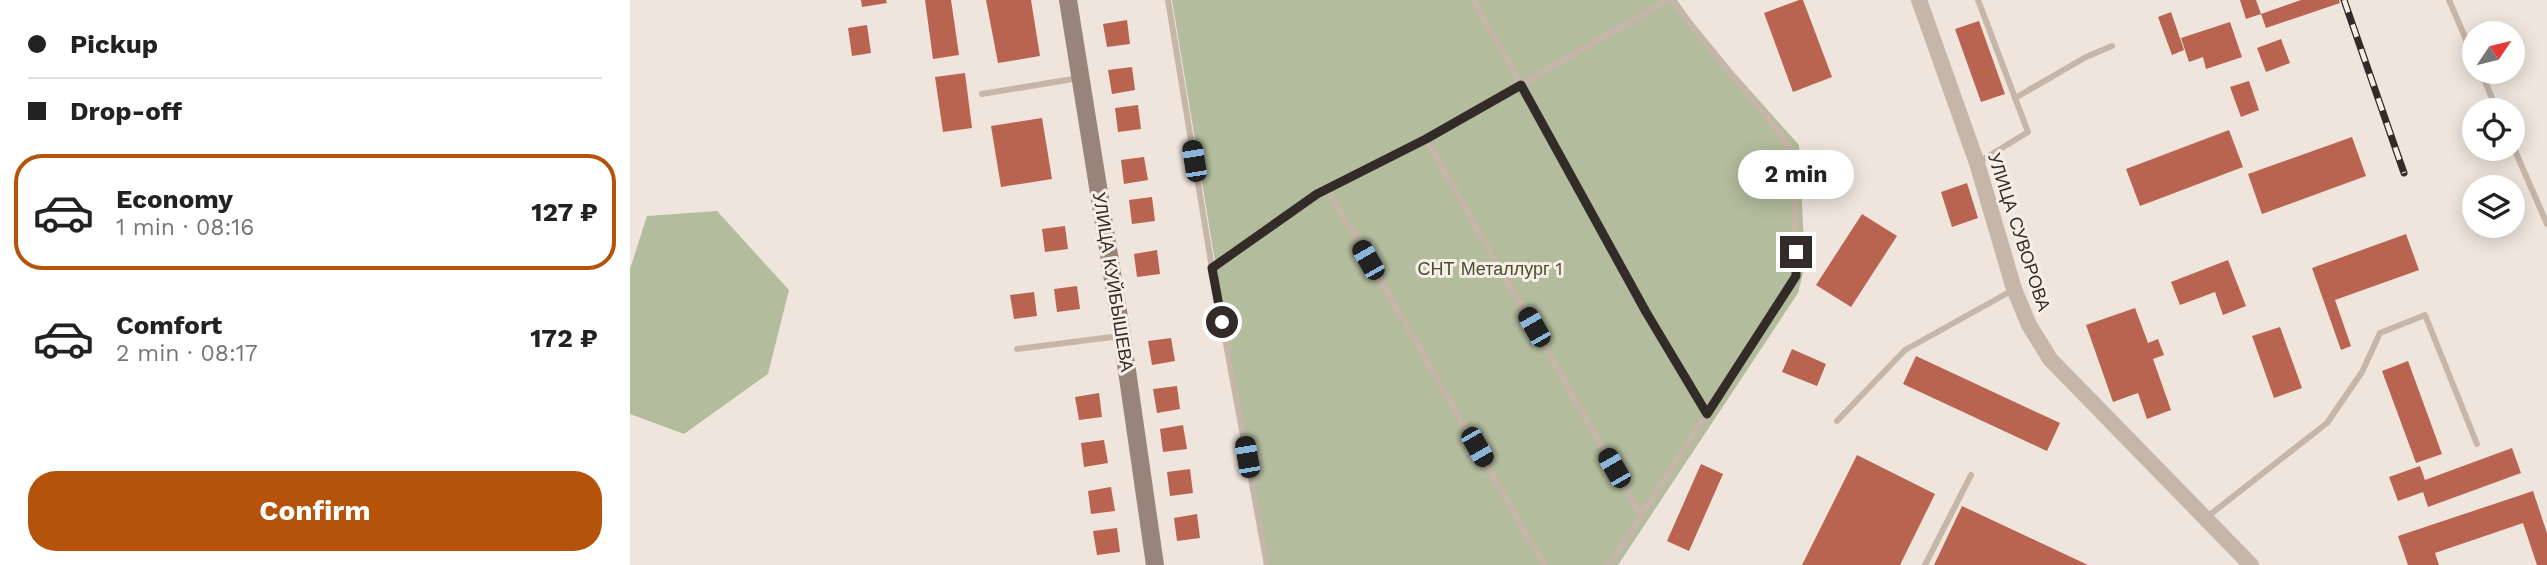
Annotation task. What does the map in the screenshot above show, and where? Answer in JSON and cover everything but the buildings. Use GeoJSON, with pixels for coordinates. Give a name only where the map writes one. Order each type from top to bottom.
{"type":"FeatureCollection","features":[{"type":"Feature","properties":{"kind":"main road","name":"УЛИЦА КУЙБЫШЕВА"},"geometry":{"type":"LineString","coordinates":[[1068,0],[1122,336],[1155,565]]}},
{"type":"Feature","properties":{"kind":"street","name":"УЛИЦА СУВОРОВА"},"geometry":{"type":"LineString","coordinates":[[1919,0],[1977,163],[2014,289],[2029,325],[2050,359],[2251,565]]}},
{"type":"Feature","properties":{"kind":"lane"},"geometry":{"type":"LineString","coordinates":[[1168,0],[1212,268],[1267,565]]}},
{"type":"Feature","properties":{"kind":"lane"},"geometry":{"type":"LineString","coordinates":[[1475,0],[1646,312],[1707,414]]}},
{"type":"Feature","properties":{"kind":"lane"},"geometry":{"type":"LineString","coordinates":[[1212,268],[1328,189],[1426,139],[1670,0],[1779,132],[1794,156],[1796,276],[1608,565]]}},
{"type":"Feature","properties":{"kind":"lane"},"geometry":{"type":"LineString","coordinates":[[1977,163],[2028,132],[1978,0]]}},
{"type":"Feature","properties":{"kind":"lane"},"geometry":{"type":"LineString","coordinates":[[2449,0],[2462,30]]}},
{"type":"Feature","properties":{"kind":"lane"},"geometry":{"type":"LineString","coordinates":[[2015,98],[2087,57],[2112,46]]}},
{"type":"Feature","properties":{"kind":"lane"},"geometry":{"type":"LineString","coordinates":[[982,94],[1081,78]]}},
{"type":"Feature","properties":{"kind":"lane"},"geometry":{"type":"LineString","coordinates":[[1426,139],[1641,515]]}},
{"type":"Feature","properties":{"kind":"lane"},"geometry":{"type":"LineString","coordinates":[[2519,161],[2547,225]]}},
{"type":"Feature","properties":{"kind":"lane"},"geometry":{"type":"LineString","coordinates":[[1328,189],[1544,565]]}},
{"type":"Feature","properties":{"kind":"lane"},"geometry":{"type":"LineString","coordinates":[[1837,421],[1905,350],[2014,289]]}},
{"type":"Feature","properties":{"kind":"lane"},"geometry":{"type":"LineString","coordinates":[[2205,519],[2326,423],[2362,372],[2380,333],[2425,315],[2477,444]]}},
{"type":"Feature","properties":{"kind":"lane"},"geometry":{"type":"LineString","coordinates":[[1017,349],[1122,336]]}},
{"type":"Feature","properties":{"kind":"lane"},"geometry":{"type":"LineString","coordinates":[[1925,565],[1971,475]]}},
{"type":"Feature","properties":{"kind":"green space","name":"СНТ Металлург 1"},"geometry":{"type":"Polygon","coordinates":[[[1172,0],[1677,0],[1705,40],[1799,145],[1805,265],[1798,293],[1618,565],[1265,565],[1172,0]]]}},
{"type":"Feature","properties":{"kind":"green space"},"geometry":{"type":"Polygon","coordinates":[[[717,211],[789,290],[768,374],[684,434],[630,414],[630,269],[647,216],[717,211]]]}},
{"type":"Feature","properties":{"kind":"railway"},"geometry":{"type":"LineString","coordinates":[[2344,0],[2404,173]]}},
{"type":"Feature","properties":{"kind":"route"},"geometry":{"type":"LineString","coordinates":[[1222,322],[1212,268],[1317,194],[1426,139],[1521,85],[1646,312],[1707,414],[1796,276],[1796,252]]}}]}
